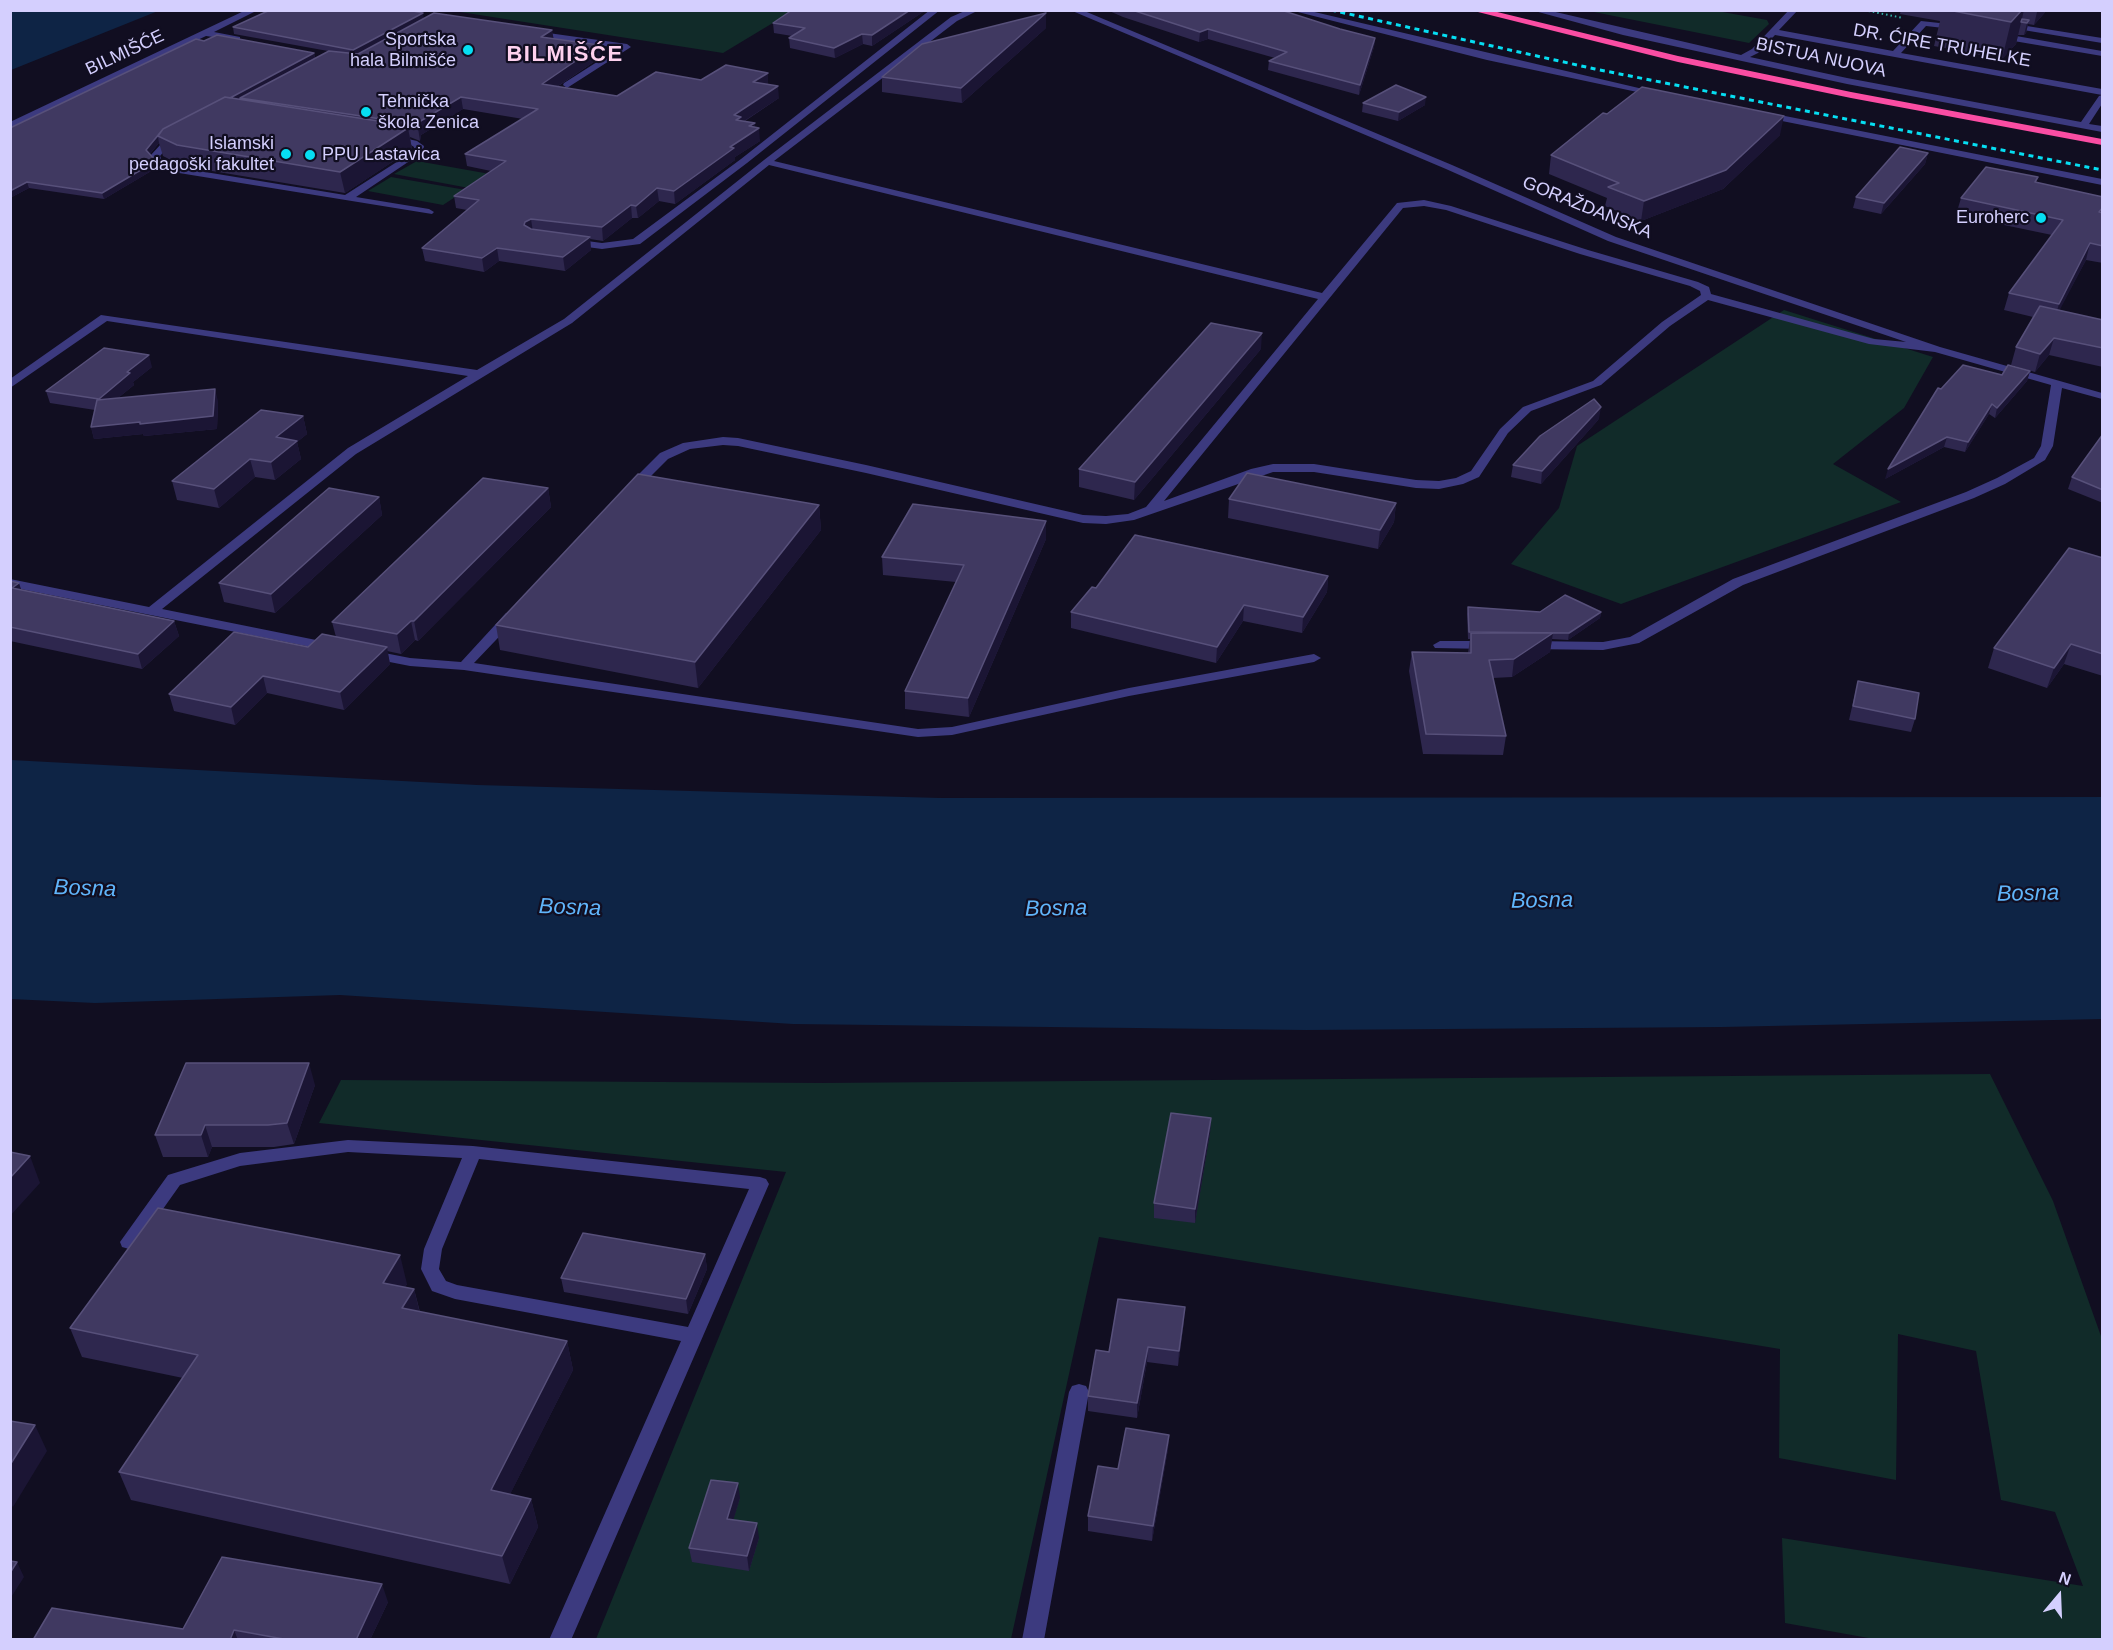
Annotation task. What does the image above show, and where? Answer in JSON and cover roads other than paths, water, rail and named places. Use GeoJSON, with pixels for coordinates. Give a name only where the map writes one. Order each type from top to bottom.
{"type":"FeatureCollection","features":[{"type":"Feature","properties":{"kind":"highway"},"geometry":{"type":"LineString","coordinates":[[1475,10],[1678,59],[1851,95],[2103,142]]}},
{"type":"Feature","properties":{"kind":"street","name":"BILMIŠĆE"},"geometry":{"type":"LineString","coordinates":[[10,126],[102,81],[143,65],[254,10]]}},
{"type":"Feature","properties":{"kind":"street"},"geometry":{"type":"LineString","coordinates":[[566,241],[602,246],[636,242],[753,154],[936,10]]}},
{"type":"Feature","properties":{"kind":"street"},"geometry":{"type":"LineString","coordinates":[[150,612],[352,451],[568,321],[767,162],[954,19],[975,10]]}},
{"type":"Feature","properties":{"kind":"street","name":"GORAŽDANSKA"},"geometry":{"type":"LineString","coordinates":[[1074,10],[1449,167],[1612,239],[1936,349],[2103,396]]}},
{"type":"Feature","properties":{"kind":"street"},"geometry":{"type":"LineString","coordinates":[[1294,10],[1476,55],[1663,94]]}},
{"type":"Feature","properties":{"kind":"street","name":"BISTUA NUOVA"},"geometry":{"type":"LineString","coordinates":[[1535,10],[1847,81],[2103,129]]}},
{"type":"Feature","properties":{"kind":"street"},"geometry":{"type":"LineString","coordinates":[[1743,58],[1755,51],[1794,10]]}},
{"type":"Feature","properties":{"kind":"street"},"geometry":{"type":"LineString","coordinates":[[1895,54],[1924,23],[1969,30]]}},
{"type":"Feature","properties":{"kind":"street"},"geometry":{"type":"LineString","coordinates":[[2000,23],[2103,41]]}},
{"type":"Feature","properties":{"kind":"street"},"geometry":{"type":"LineString","coordinates":[[525,32],[627,47],[567,86]]}},
{"type":"Feature","properties":{"kind":"street","name":"DR. ĆIRE TRUHELKE"},"geometry":{"type":"LineString","coordinates":[[1775,32],[2103,92]]}},
{"type":"Feature","properties":{"kind":"street"},"geometry":{"type":"LineString","coordinates":[[205,33],[249,42]]}},
{"type":"Feature","properties":{"kind":"street"},"geometry":{"type":"LineString","coordinates":[[1991,34],[2103,54]]}},
{"type":"Feature","properties":{"kind":"street"},"geometry":{"type":"LineString","coordinates":[[2084,125],[2103,98]]}},
{"type":"Feature","properties":{"kind":"street"},"geometry":{"type":"LineString","coordinates":[[1757,113],[2103,182]]}},
{"type":"Feature","properties":{"kind":"street"},"geometry":{"type":"LineString","coordinates":[[185,135],[155,156],[159,162],[179,170],[429,212]]}},
{"type":"Feature","properties":{"kind":"street"},"geometry":{"type":"LineString","coordinates":[[347,198],[418,152],[419,146],[414,143],[380,136]]}},
{"type":"Feature","properties":{"kind":"street"},"geometry":{"type":"LineString","coordinates":[[767,162],[1324,297]]}},
{"type":"Feature","properties":{"kind":"street"},"geometry":{"type":"LineString","coordinates":[[1149,511],[1400,205],[1435,204],[1584,252],[1694,284],[1705,290],[1706,296]]}},
{"type":"Feature","properties":{"kind":"street"},"geometry":{"type":"LineString","coordinates":[[1706,296],[1872,342],[1936,349]]}},
{"type":"Feature","properties":{"kind":"street"},"geometry":{"type":"LineString","coordinates":[[623,498],[664,456],[687,446],[723,441],[738,442],[866,469],[1083,519],[1106,520],[1149,511],[1255,472],[1273,468],[1314,468],[1416,484],[1438,485],[1459,482],[1475,474],[1503,431],[1527,409],[1597,383],[1666,324],[1706,296]]}},
{"type":"Feature","properties":{"kind":"street"},"geometry":{"type":"LineString","coordinates":[[10,384],[105,317],[479,374]]}},
{"type":"Feature","properties":{"kind":"street"},"geometry":{"type":"LineString","coordinates":[[1522,645],[1603,646],[1634,640],[1738,582],[1970,495],[2001,481],[2038,460],[2046,446],[2057,384]]}},
{"type":"Feature","properties":{"kind":"street"},"geometry":{"type":"LineString","coordinates":[[10,583],[410,662],[464,666],[918,733],[952,731],[1129,692],[1314,658]]}},
{"type":"Feature","properties":{"kind":"street"},"geometry":{"type":"LineString","coordinates":[[464,666],[519,607]]}},
{"type":"Feature","properties":{"kind":"street"},"geometry":{"type":"LineString","coordinates":[[1440,645],[1498,645]]}},
{"type":"Feature","properties":{"kind":"street"},"geometry":{"type":"LineString","coordinates":[[129,1242],[174,1180],[240,1160],[348,1146],[473,1152],[760,1184],[560,1640]]}},
{"type":"Feature","properties":{"kind":"street"},"geometry":{"type":"LineString","coordinates":[[473,1152],[434,1250],[430,1269],[439,1286],[455,1292],[693,1336]]}},
{"type":"Feature","properties":{"kind":"street"},"geometry":{"type":"LineString","coordinates":[[1033,1640],[1079,1392]]}},
{"type":"Feature","properties":{"kind":"water"},"geometry":{"type":"Polygon","coordinates":[[[11,10],[158,10],[158,11],[11,70],[11,10]]]}},
{"type":"Feature","properties":{"kind":"water","name":"Bosna"},"geometry":{"type":"Polygon","coordinates":[[[11,760],[477,785],[940,798],[2102,797],[2102,1019],[1722,1027],[1306,1030],[793,1024],[340,995],[95,1003],[11,999],[11,760]]]}},
{"type":"Feature","properties":{"kind":"railway"},"geometry":{"type":"LineString","coordinates":[[1331,10],[1595,69],[2102,170]]}},
{"type":"Feature","properties":{"kind":"place","name":"Sportska hala Bilmišće"},"geometry":{"type":"Point","coordinates":[468,50]}},
{"type":"Feature","properties":{"kind":"place","name":"Tehnička škola Zenica"},"geometry":{"type":"Point","coordinates":[366,112]}},
{"type":"Feature","properties":{"kind":"place","name":"Islamski pedagoški fakultet"},"geometry":{"type":"Point","coordinates":[286,154]}},
{"type":"Feature","properties":{"kind":"place","name":"PPU Lastavica"},"geometry":{"type":"Point","coordinates":[310,155]}},
{"type":"Feature","properties":{"kind":"place","name":"Euroherc"},"geometry":{"type":"Point","coordinates":[2041,218]}},
{"type":"Feature","properties":{"kind":"district","name":"BILMIŠĆE"},"geometry":{"type":"Point","coordinates":[565,55]}}]}
